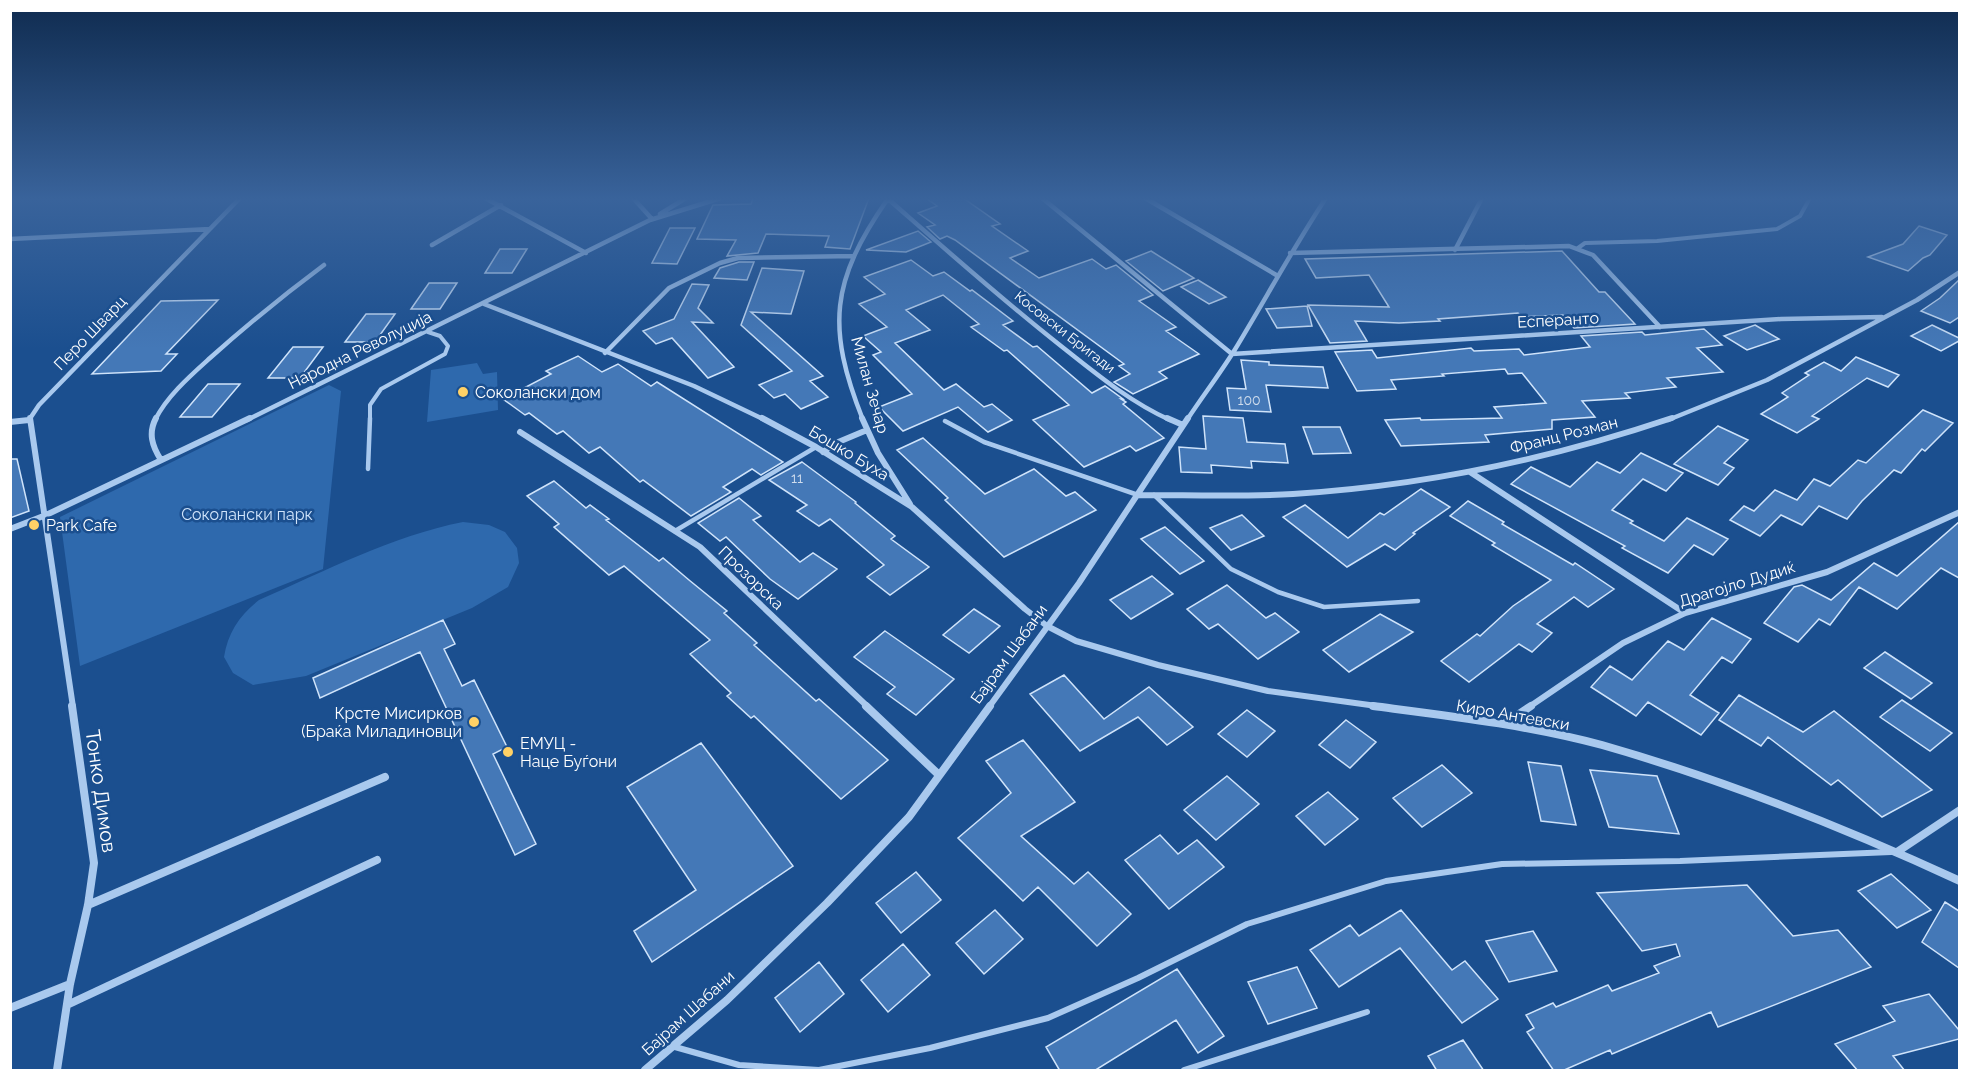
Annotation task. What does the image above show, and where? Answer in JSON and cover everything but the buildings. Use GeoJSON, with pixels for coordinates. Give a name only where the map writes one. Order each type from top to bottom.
{"type":"FeatureCollection","features":[{"type":"Feature","properties":{"kind":"street","name":"Перо Шварц"},"geometry":{"type":"LineString","coordinates":[[29,420],[39,405],[191,248]]}},
{"type":"Feature","properties":{"kind":"street"},"geometry":{"type":"LineString","coordinates":[[578,248],[586,253]]}},
{"type":"Feature","properties":{"kind":"street","name":"Народна Револуција"},"geometry":{"type":"LineString","coordinates":[[10,529],[46,515],[428,332],[595,248]]}},
{"type":"Feature","properties":{"kind":"street","name":"Милан Зечар"},"geometry":{"type":"LineString","coordinates":[[857,248],[840,297],[839,324],[846,364],[874,447],[912,507]]}},
{"type":"Feature","properties":{"kind":"street","name":"Косовски Бригади"},"geometry":{"type":"LineString","coordinates":[[944,248],[1008,304],[1090,369],[1146,409],[1183,425]]}},
{"type":"Feature","properties":{"kind":"street"},"geometry":{"type":"LineString","coordinates":[[1103,248],[1232,354]]}},
{"type":"Feature","properties":{"kind":"street"},"geometry":{"type":"LineString","coordinates":[[1231,248],[1278,276]]}},
{"type":"Feature","properties":{"kind":"street","name":"Бајрам Шабани"},"geometry":{"type":"LineString","coordinates":[[645,1071],[675,1047],[827,903],[909,818],[1138,495],[1232,354],[1293,248]]}},
{"type":"Feature","properties":{"kind":"street"},"geometry":{"type":"LineString","coordinates":[[1290,253],[1480,248]]}},
{"type":"Feature","properties":{"kind":"street"},"geometry":{"type":"LineString","coordinates":[[1579,248],[1593,255],[1660,327]]}},
{"type":"Feature","properties":{"kind":"street"},"geometry":{"type":"LineString","coordinates":[[605,353],[669,288],[726,261],[853,256]]}},
{"type":"Feature","properties":{"kind":"street"},"geometry":{"type":"LineString","coordinates":[[161,460],[152,448],[152,425],[175,390],[287,291],[324,265]]}},
{"type":"Feature","properties":{"kind":"street","name":"Франц Розман"},"geometry":{"type":"LineString","coordinates":[[1138,495],[1266,495],[1314,492],[1470,472],[1616,438],[1744,391],[1798,365],[1937,290],[1959,272]]}},
{"type":"Feature","properties":{"kind":"street","name":"Бошко Буха"},"geometry":{"type":"LineString","coordinates":[[484,304],[704,391],[751,412],[816,447],[912,507],[1005,592],[1047,626]]}},
{"type":"Feature","properties":{"kind":"street","name":"Есперанто"},"geometry":{"type":"LineString","coordinates":[[1232,354],[1781,319],[1885,317]]}},
{"type":"Feature","properties":{"kind":"street"},"geometry":{"type":"LineString","coordinates":[[10,422],[29,420],[46,515]]}},
{"type":"Feature","properties":{"kind":"street"},"geometry":{"type":"LineString","coordinates":[[823,452],[836,443],[867,430]]}},
{"type":"Feature","properties":{"kind":"street","name":"Прозорска"},"geometry":{"type":"LineString","coordinates":[[520,432],[700,547],[939,775]]}},
{"type":"Feature","properties":{"kind":"street"},"geometry":{"type":"LineString","coordinates":[[1470,472],[1685,613]]}},
{"type":"Feature","properties":{"kind":"street","name":"Драгојло Дудиќ"},"geometry":{"type":"LineString","coordinates":[[1504,724],[1623,643],[1685,613],[1827,572],[1959,512]]}},
{"type":"Feature","properties":{"kind":"street","name":"Тонко Димов"},"geometry":{"type":"LineString","coordinates":[[46,515],[94,863],[88,905],[66,1005],[57,1071]]}},
{"type":"Feature","properties":{"kind":"street","name":"Киро Антевски"},"geometry":{"type":"LineString","coordinates":[[1047,626],[1076,641],[1158,665],[1268,691],[1504,724],[1601,745],[1671,766],[1897,852],[1959,881]]}},
{"type":"Feature","properties":{"kind":"street"},"geometry":{"type":"LineString","coordinates":[[88,905],[385,777]]}},
{"type":"Feature","properties":{"kind":"street"},"geometry":{"type":"LineString","coordinates":[[1897,852],[1959,810]]}},
{"type":"Feature","properties":{"kind":"street"},"geometry":{"type":"LineString","coordinates":[[66,1005],[377,860]]}},
{"type":"Feature","properties":{"kind":"street"},"geometry":{"type":"LineString","coordinates":[[10,1008],[70,984]]}},
{"type":"Feature","properties":{"kind":"lane"},"geometry":{"type":"LineString","coordinates":[[368,469],[370,405],[381,389],[445,354],[448,346],[440,336],[428,332]]}},
{"type":"Feature","properties":{"kind":"lane"},"geometry":{"type":"LineString","coordinates":[[945,421],[984,442],[1138,495]]}},
{"type":"Feature","properties":{"kind":"lane"},"geometry":{"type":"LineString","coordinates":[[675,531],[816,447]]}},
{"type":"Feature","properties":{"kind":"lane"},"geometry":{"type":"LineString","coordinates":[[1154,495],[1231,569],[1278,592],[1324,607],[1418,601]]}},
{"type":"Feature","properties":{"kind":"lane"},"geometry":{"type":"LineString","coordinates":[[675,1047],[740,1065],[819,1070],[930,1048],[1048,1018],[1138,978],[1247,924],[1386,881],[1502,864],[1680,861],[1897,852]]}},
{"type":"Feature","properties":{"kind":"lane"},"geometry":{"type":"LineString","coordinates":[[1184,1071],[1367,1012]]}},
{"type":"Feature","properties":{"kind":"green space","name":"Соколански дом"},"geometry":{"type":"Polygon","coordinates":[[[477,363],[483,374],[497,372],[498,410],[427,422],[431,370],[477,363]]]}},
{"type":"Feature","properties":{"kind":"green space","name":"Соколански парк"},"geometry":{"type":"Polygon","coordinates":[[[329,385],[341,391],[323,569],[80,666],[60,517],[329,385]]]}},
{"type":"Feature","properties":{"kind":"green space"},"geometry":{"type":"Polygon","coordinates":[[[463,522],[489,525],[505,532],[517,548],[519,563],[508,587],[472,608],[306,676],[253,685],[233,673],[224,657],[228,640],[241,618],[259,600],[385,545],[463,522]]]}},
{"type":"Feature","properties":{"kind":"place","name":"Соколански дом"},"geometry":{"type":"Point","coordinates":[463,392]}},
{"type":"Feature","properties":{"kind":"place","name":"Park Cafe"},"geometry":{"type":"Point","coordinates":[34,525]}},
{"type":"Feature","properties":{"kind":"place","name":"Крсте Мисирков (Браќа Миладиновци"},"geometry":{"type":"Point","coordinates":[474,722]}},
{"type":"Feature","properties":{"kind":"place","name":"ЕМУЦ - Наце Буѓони"},"geometry":{"type":"Point","coordinates":[508,752]}}]}
